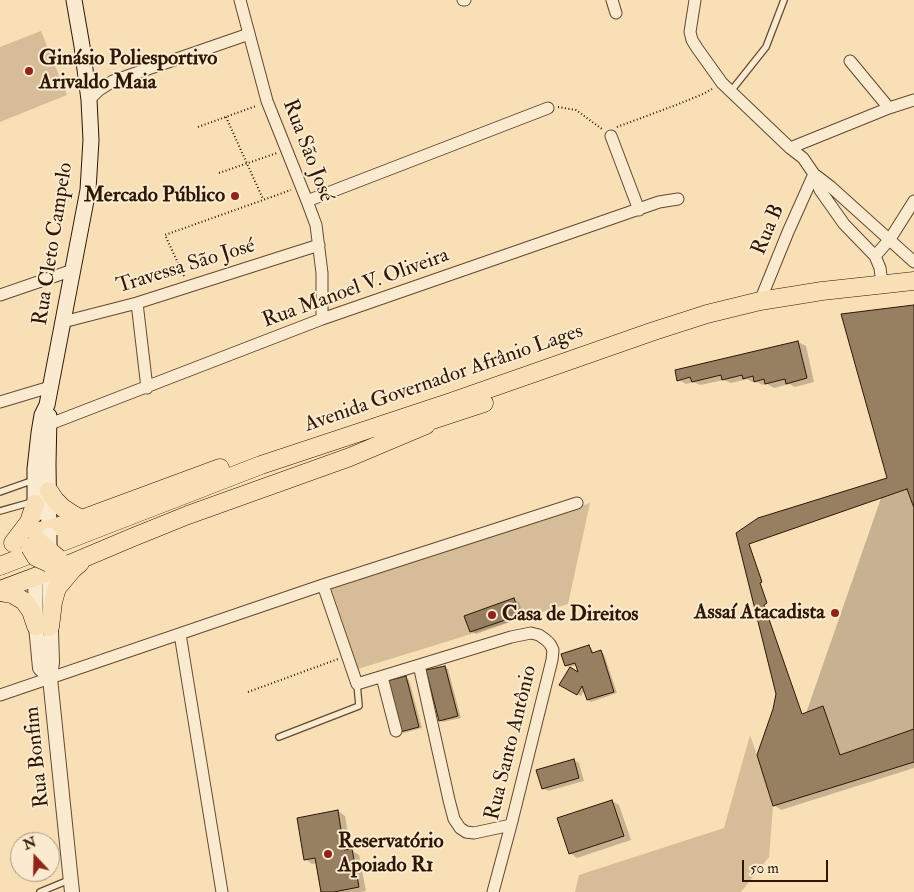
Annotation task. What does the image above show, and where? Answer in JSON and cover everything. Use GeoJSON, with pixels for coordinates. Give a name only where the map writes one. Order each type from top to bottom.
{"type":"FeatureCollection","features":[{"type":"Feature","properties":{"kind":"main road","name":"Rua Cleto Campelo"},"geometry":{"type":"LineString","coordinates":[[48,553],[34,480],[42,415],[47,405],[88,190],[91,140],[82,46],[74,0]]}},
{"type":"Feature","properties":{"kind":"main road","name":"Avenida Governador Afrânio Lages"},"geometry":{"type":"LineString","coordinates":[[0,576],[225,490],[654,331],[708,314],[760,301],[822,291],[914,281]]}},
{"type":"Feature","properties":{"kind":"main road","name":"Avenida Governador Afrânio Lages"},"geometry":{"type":"LineString","coordinates":[[0,566],[260,465],[450,408],[710,324],[769,310],[914,292]]}},
{"type":"Feature","properties":{"kind":"main road","name":"Rua Cleto Campelo"},"geometry":{"type":"LineString","coordinates":[[39,499],[50,424],[47,405]]}},
{"type":"Feature","properties":{"kind":"main road"},"geometry":{"type":"LineString","coordinates":[[0,591],[48,553],[82,519],[226,466],[340,428],[403,409],[450,408]]}},
{"type":"Feature","properties":{"kind":"main road"},"geometry":{"type":"LineString","coordinates":[[48,553],[131,538],[188,515],[350,457],[450,408]]}},
{"type":"Feature","properties":{"kind":"main road"},"geometry":{"type":"LineString","coordinates":[[6,547],[28,522],[39,499],[63,508],[82,519]]}},
{"type":"Feature","properties":{"kind":"main road"},"geometry":{"type":"LineString","coordinates":[[6,547],[19,542],[26,544],[48,553],[73,569],[57,588],[43,627]]}},
{"type":"Feature","properties":{"kind":"main road"},"geometry":{"type":"LineString","coordinates":[[0,591],[12,594],[24,601],[43,627]]}},
{"type":"Feature","properties":{"kind":"street","name":"Rua São José"},"geometry":{"type":"LineString","coordinates":[[240,0],[268,101],[316,225],[322,273],[322,319]]}},
{"type":"Feature","properties":{"kind":"street"},"geometry":{"type":"LineString","coordinates":[[612,0],[616,13]]}},
{"type":"Feature","properties":{"kind":"street"},"geometry":{"type":"LineString","coordinates":[[695,0],[690,32],[692,40],[722,83],[803,158],[814,174],[820,190],[844,224],[875,256],[880,268],[882,284]]}},
{"type":"Feature","properties":{"kind":"street"},"geometry":{"type":"LineString","coordinates":[[88,100],[113,81],[249,34]]}},
{"type":"Feature","properties":{"kind":"street"},"geometry":{"type":"LineString","coordinates":[[850,60],[889,108]]}},
{"type":"Feature","properties":{"kind":"street"},"geometry":{"type":"LineString","coordinates":[[790,148],[889,108],[914,100]]}},
{"type":"Feature","properties":{"kind":"street"},"geometry":{"type":"LineString","coordinates":[[308,201],[548,108]]}},
{"type":"Feature","properties":{"kind":"street"},"geometry":{"type":"LineString","coordinates":[[611,136],[639,210]]}},
{"type":"Feature","properties":{"kind":"street"},"geometry":{"type":"LineString","coordinates":[[814,174],[914,262]]}},
{"type":"Feature","properties":{"kind":"street","name":"Rua B"},"geometry":{"type":"LineString","coordinates":[[760,301],[814,174]]}},
{"type":"Feature","properties":{"kind":"street","name":"Rua Manoel V. Oliveira"},"geometry":{"type":"LineString","coordinates":[[50,424],[322,319],[659,202],[678,199]]}},
{"type":"Feature","properties":{"kind":"street"},"geometry":{"type":"LineString","coordinates":[[875,256],[890,239],[914,201]]}},
{"type":"Feature","properties":{"kind":"street","name":"Travessa São José"},"geometry":{"type":"LineString","coordinates":[[63,322],[137,303],[319,245]]}},
{"type":"Feature","properties":{"kind":"street"},"geometry":{"type":"LineString","coordinates":[[0,295],[73,270]]}},
{"type":"Feature","properties":{"kind":"street"},"geometry":{"type":"LineString","coordinates":[[137,303],[146,388]]}},
{"type":"Feature","properties":{"kind":"street"},"geometry":{"type":"LineString","coordinates":[[0,402],[50,387]]}},
{"type":"Feature","properties":{"kind":"street"},"geometry":{"type":"LineString","coordinates":[[0,695],[323,585],[577,503]]}},
{"type":"Feature","properties":{"kind":"street","name":"Rua Bonfim"},"geometry":{"type":"LineString","coordinates":[[48,553],[43,627],[52,662],[50,678],[72,886]]}},
{"type":"Feature","properties":{"kind":"street"},"geometry":{"type":"LineString","coordinates":[[323,585],[357,684],[419,666],[449,800],[454,819],[460,828],[466,832],[474,833],[511,826]]}},
{"type":"Feature","properties":{"kind":"street","name":"Rua Santo Antônio"},"geometry":{"type":"LineString","coordinates":[[419,666],[511,637],[531,633],[539,635],[546,640],[552,650],[552,660],[493,892]]}},
{"type":"Feature","properties":{"kind":"street"},"geometry":{"type":"LineString","coordinates":[[180,634],[222,892]]}},
{"type":"Feature","properties":{"kind":"street"},"geometry":{"type":"LineString","coordinates":[[382,677],[396,731]]}},
{"type":"Feature","properties":{"kind":"lane"},"geometry":{"type":"LineString","coordinates":[[731,91],[766,47],[784,0]]}},
{"type":"Feature","properties":{"kind":"lane"},"geometry":{"type":"LineString","coordinates":[[0,492],[34,480]]}},
{"type":"Feature","properties":{"kind":"lane"},"geometry":{"type":"LineString","coordinates":[[0,511],[39,499]]}},
{"type":"Feature","properties":{"kind":"lane"},"geometry":{"type":"LineString","coordinates":[[279,737],[359,706],[357,684]]}},
{"type":"Feature","properties":{"kind":"lane"},"geometry":{"type":"LineString","coordinates":[[40,892],[72,886]]}},
{"type":"Feature","properties":{"kind":"path"},"geometry":{"type":"LineString","coordinates":[[548,108],[559,107],[576,110],[611,136],[613,128],[702,94],[722,83]]}},
{"type":"Feature","properties":{"kind":"path"},"geometry":{"type":"LineString","coordinates":[[198,127],[268,101]]}},
{"type":"Feature","properties":{"kind":"path"},"geometry":{"type":"LineString","coordinates":[[226,117],[263,200]]}},
{"type":"Feature","properties":{"kind":"path"},"geometry":{"type":"LineString","coordinates":[[219,173],[286,149]]}},
{"type":"Feature","properties":{"kind":"path"},"geometry":{"type":"LineString","coordinates":[[190,287],[165,235],[302,187]]}},
{"type":"Feature","properties":{"kind":"path"},"geometry":{"type":"LineString","coordinates":[[248,692],[347,656]]}},
{"type":"Feature","properties":{"kind":"shaded area","name":"Ginásio Poliesportivo Arivaldo Maia"},"geometry":{"type":"Polygon","coordinates":[[[41,31],[67,95],[0,122],[0,47],[41,31]]]}},
{"type":"Feature","properties":{"kind":"shaded area"},"geometry":{"type":"Polygon","coordinates":[[[590,503],[568,604],[358,669],[331,588],[590,503]]]}},
{"type":"Feature","properties":{"kind":"shaded area"},"geometry":{"type":"Polygon","coordinates":[[[750,735],[773,806],[769,857],[741,892],[575,892],[579,875],[724,828],[750,735]]]}},
{"type":"Feature","properties":{"kind":"building","name":"Assaí Atacadista"},"geometry":{"type":"Polygon","coordinates":[[[914,305],[914,762],[773,806],[757,755],[773,709],[776,694],[736,533],[758,518],[887,478],[841,314],[914,305]]]}},
{"type":"Feature","properties":{"kind":"building"},"geometry":{"type":"Polygon","coordinates":[[[798,341],[807,378],[786,384],[785,379],[765,384],[764,379],[754,382],[753,376],[743,379],[742,375],[722,380],[721,375],[692,382],[690,377],[677,381],[675,370],[798,341]]]}},
{"type":"Feature","properties":{"kind":"building"},"geometry":{"type":"Polygon","coordinates":[[[907,489],[914,508],[914,729],[840,755],[823,706],[802,714],[764,605],[767,603],[760,583],[762,582],[749,544],[907,489]]]}},
{"type":"Feature","properties":{"kind":"building","name":"Casa de Direitos"},"geometry":{"type":"Polygon","coordinates":[[[514,598],[520,615],[470,632],[464,616],[514,598]]]}},
{"type":"Feature","properties":{"kind":"building"},"geometry":{"type":"Polygon","coordinates":[[[589,645],[592,653],[601,650],[614,692],[587,700],[582,686],[577,695],[559,685],[570,667],[578,672],[575,663],[565,666],[561,654],[589,645]]]}},
{"type":"Feature","properties":{"kind":"building"},"geometry":{"type":"Polygon","coordinates":[[[445,666],[458,716],[439,721],[426,670],[445,666]]]}},
{"type":"Feature","properties":{"kind":"building"},"geometry":{"type":"Polygon","coordinates":[[[406,676],[419,727],[400,732],[387,681],[406,676]]]}},
{"type":"Feature","properties":{"kind":"building"},"geometry":{"type":"Polygon","coordinates":[[[574,759],[579,778],[542,789],[536,770],[574,759]]]}},
{"type":"Feature","properties":{"kind":"building"},"geometry":{"type":"Polygon","coordinates":[[[612,800],[624,836],[569,854],[557,818],[612,800]]]}},
{"type":"Feature","properties":{"kind":"building","name":"Reservatório Apoiado R1"},"geometry":{"type":"Polygon","coordinates":[[[338,810],[344,850],[352,849],[359,887],[334,892],[321,892],[315,858],[304,860],[297,818],[338,810]]]}},
{"type":"Feature","properties":{"kind":"place","name":"Ginásio Poliesportivo Arivaldo Maia"},"geometry":{"type":"Point","coordinates":[29,71]}},
{"type":"Feature","properties":{"kind":"place","name":"Mercado Público"},"geometry":{"type":"Point","coordinates":[235,196]}},
{"type":"Feature","properties":{"kind":"place","name":"Assaí Atacadista"},"geometry":{"type":"Point","coordinates":[835,613]}},
{"type":"Feature","properties":{"kind":"place","name":"Casa de Direitos"},"geometry":{"type":"Point","coordinates":[492,615]}},
{"type":"Feature","properties":{"kind":"place","name":"Reservatório Apoiado R1"},"geometry":{"type":"Point","coordinates":[328,854]}}]}
